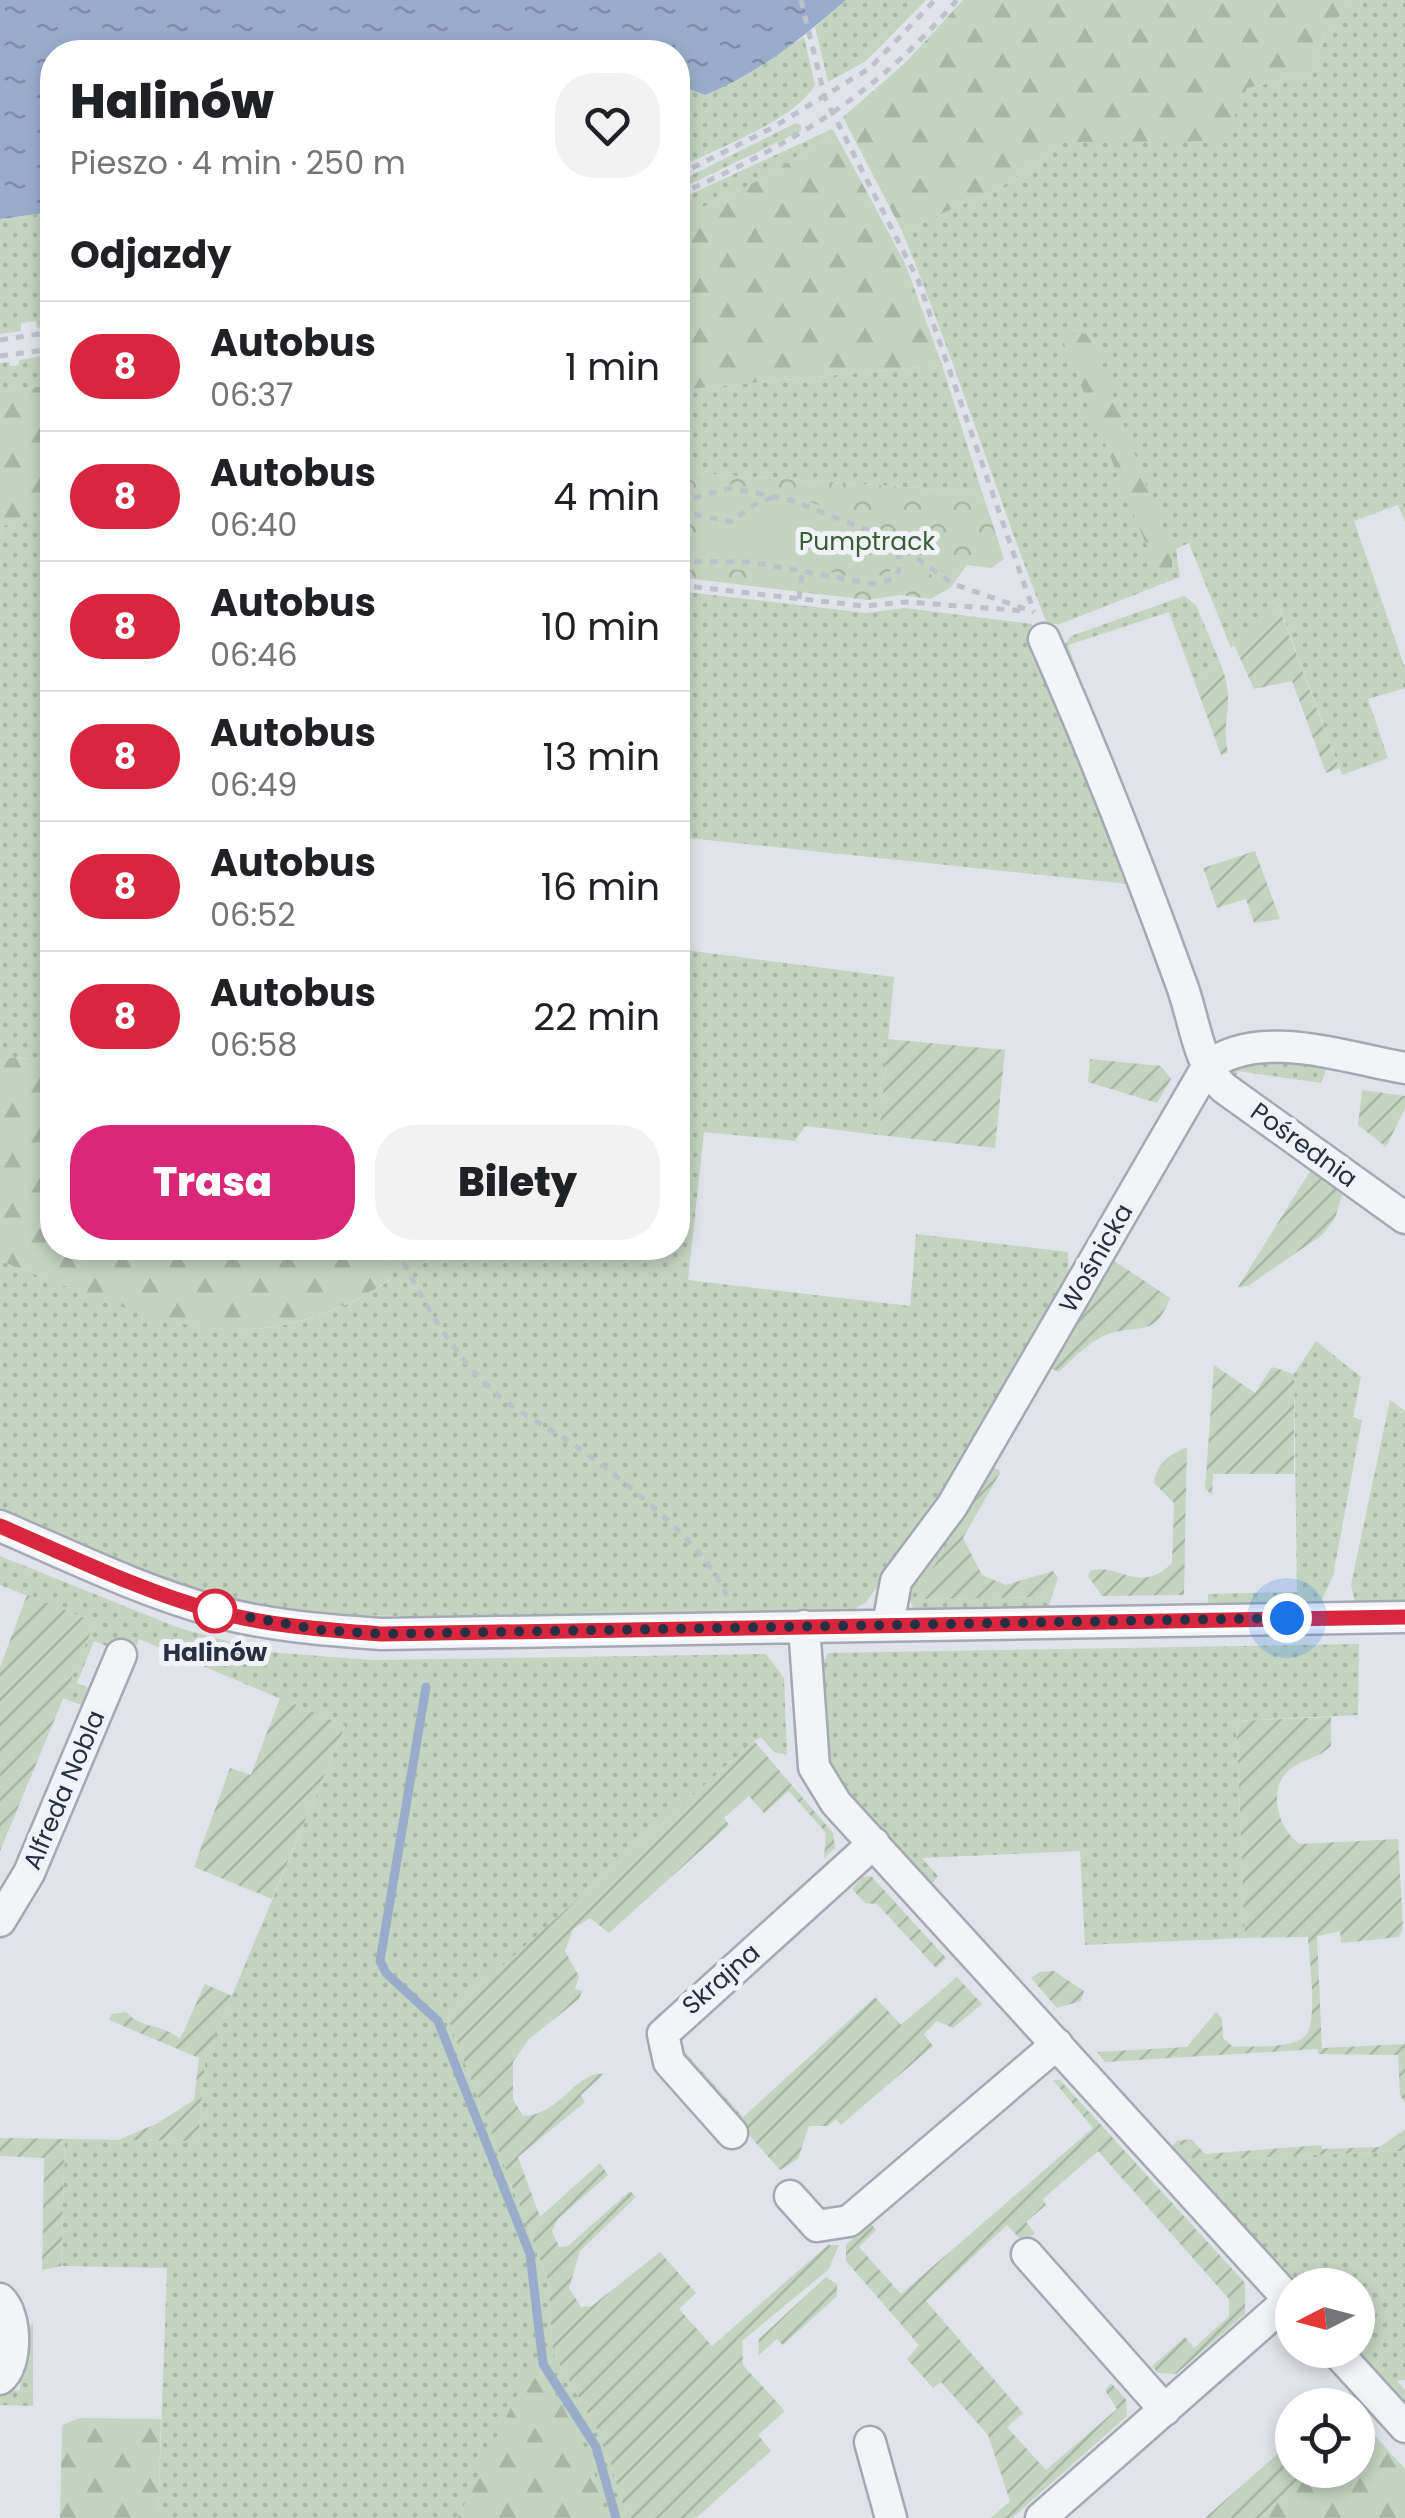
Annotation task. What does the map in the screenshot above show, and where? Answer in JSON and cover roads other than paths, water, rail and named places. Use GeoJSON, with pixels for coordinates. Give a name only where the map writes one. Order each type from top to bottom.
{"type":"FeatureCollection","features":[{"type":"Feature","properties":{"kind":"street"},"geometry":{"type":"LineString","coordinates":[[1039,625],[1090,742],[1187,998],[1207,1067],[1224,1054],[1262,1046],[1405,1068]]}},
{"type":"Feature","properties":{"kind":"street","name":"Pośrednia"},"geometry":{"type":"LineString","coordinates":[[1207,1067],[1224,1088],[1405,1218]]}},
{"type":"Feature","properties":{"kind":"street","name":"Wośnicka"},"geometry":{"type":"LineString","coordinates":[[888,1625],[896,1581],[952,1506],[1207,1067]]}},
{"type":"Feature","properties":{"kind":"street"},"geometry":{"type":"LineString","coordinates":[[0,1526],[154,1591],[215,1611],[320,1630],[382,1634],[1405,1617]]}},
{"type":"Feature","properties":{"kind":"street"},"geometry":{"type":"LineString","coordinates":[[804,1626],[814,1767],[836,1803],[1275,2283]]}},
{"type":"Feature","properties":{"kind":"street","name":"Alfreda Nobla"},"geometry":{"type":"LineString","coordinates":[[0,1922],[30,1873],[120,1655]]}},
{"type":"Feature","properties":{"kind":"street","name":"Skrajna"},"geometry":{"type":"LineString","coordinates":[[732,2133],[669,2062],[664,2034],[874,1843]]}},
{"type":"Feature","properties":{"kind":"street"},"geometry":{"type":"LineString","coordinates":[[790,2196],[817,2226],[849,2221],[1058,2044]]}},
{"type":"Feature","properties":{"kind":"street"},"geometry":{"type":"LineString","coordinates":[[1027,2254],[1165,2410]]}},
{"type":"Feature","properties":{"kind":"street"},"geometry":{"type":"LineString","coordinates":[[0,2299],[12,2322],[10,2365],[0,2379]]}},
{"type":"Feature","properties":{"kind":"street"},"geometry":{"type":"LineString","coordinates":[[1041,2518],[1275,2315]]}},
{"type":"Feature","properties":{"kind":"street"},"geometry":{"type":"LineString","coordinates":[[1351,2368],[1405,2428]]}},
{"type":"Feature","properties":{"kind":"street"},"geometry":{"type":"LineString","coordinates":[[870,2442],[890,2518]]}},
{"type":"Feature","properties":{"kind":"water"},"geometry":{"type":"Polygon","coordinates":[[[0,0],[846,0],[779,54],[705,95],[690,89],[690,40],[40,40],[40,214],[0,219],[0,0]]]}},
{"type":"Feature","properties":{"kind":"waterway"},"geometry":{"type":"LineString","coordinates":[[426,1687],[380,1961],[386,1973],[438,2021],[530,2254],[543,2364],[596,2447],[616,2518]]}},
{"type":"Feature","properties":{"kind":"place","name":"Halinów"},"geometry":{"type":"Point","coordinates":[215,1611]}},
{"type":"Feature","properties":{"kind":"park label","name":"Pumptrack"},"geometry":{"type":"Point","coordinates":[867,541]}}]}
